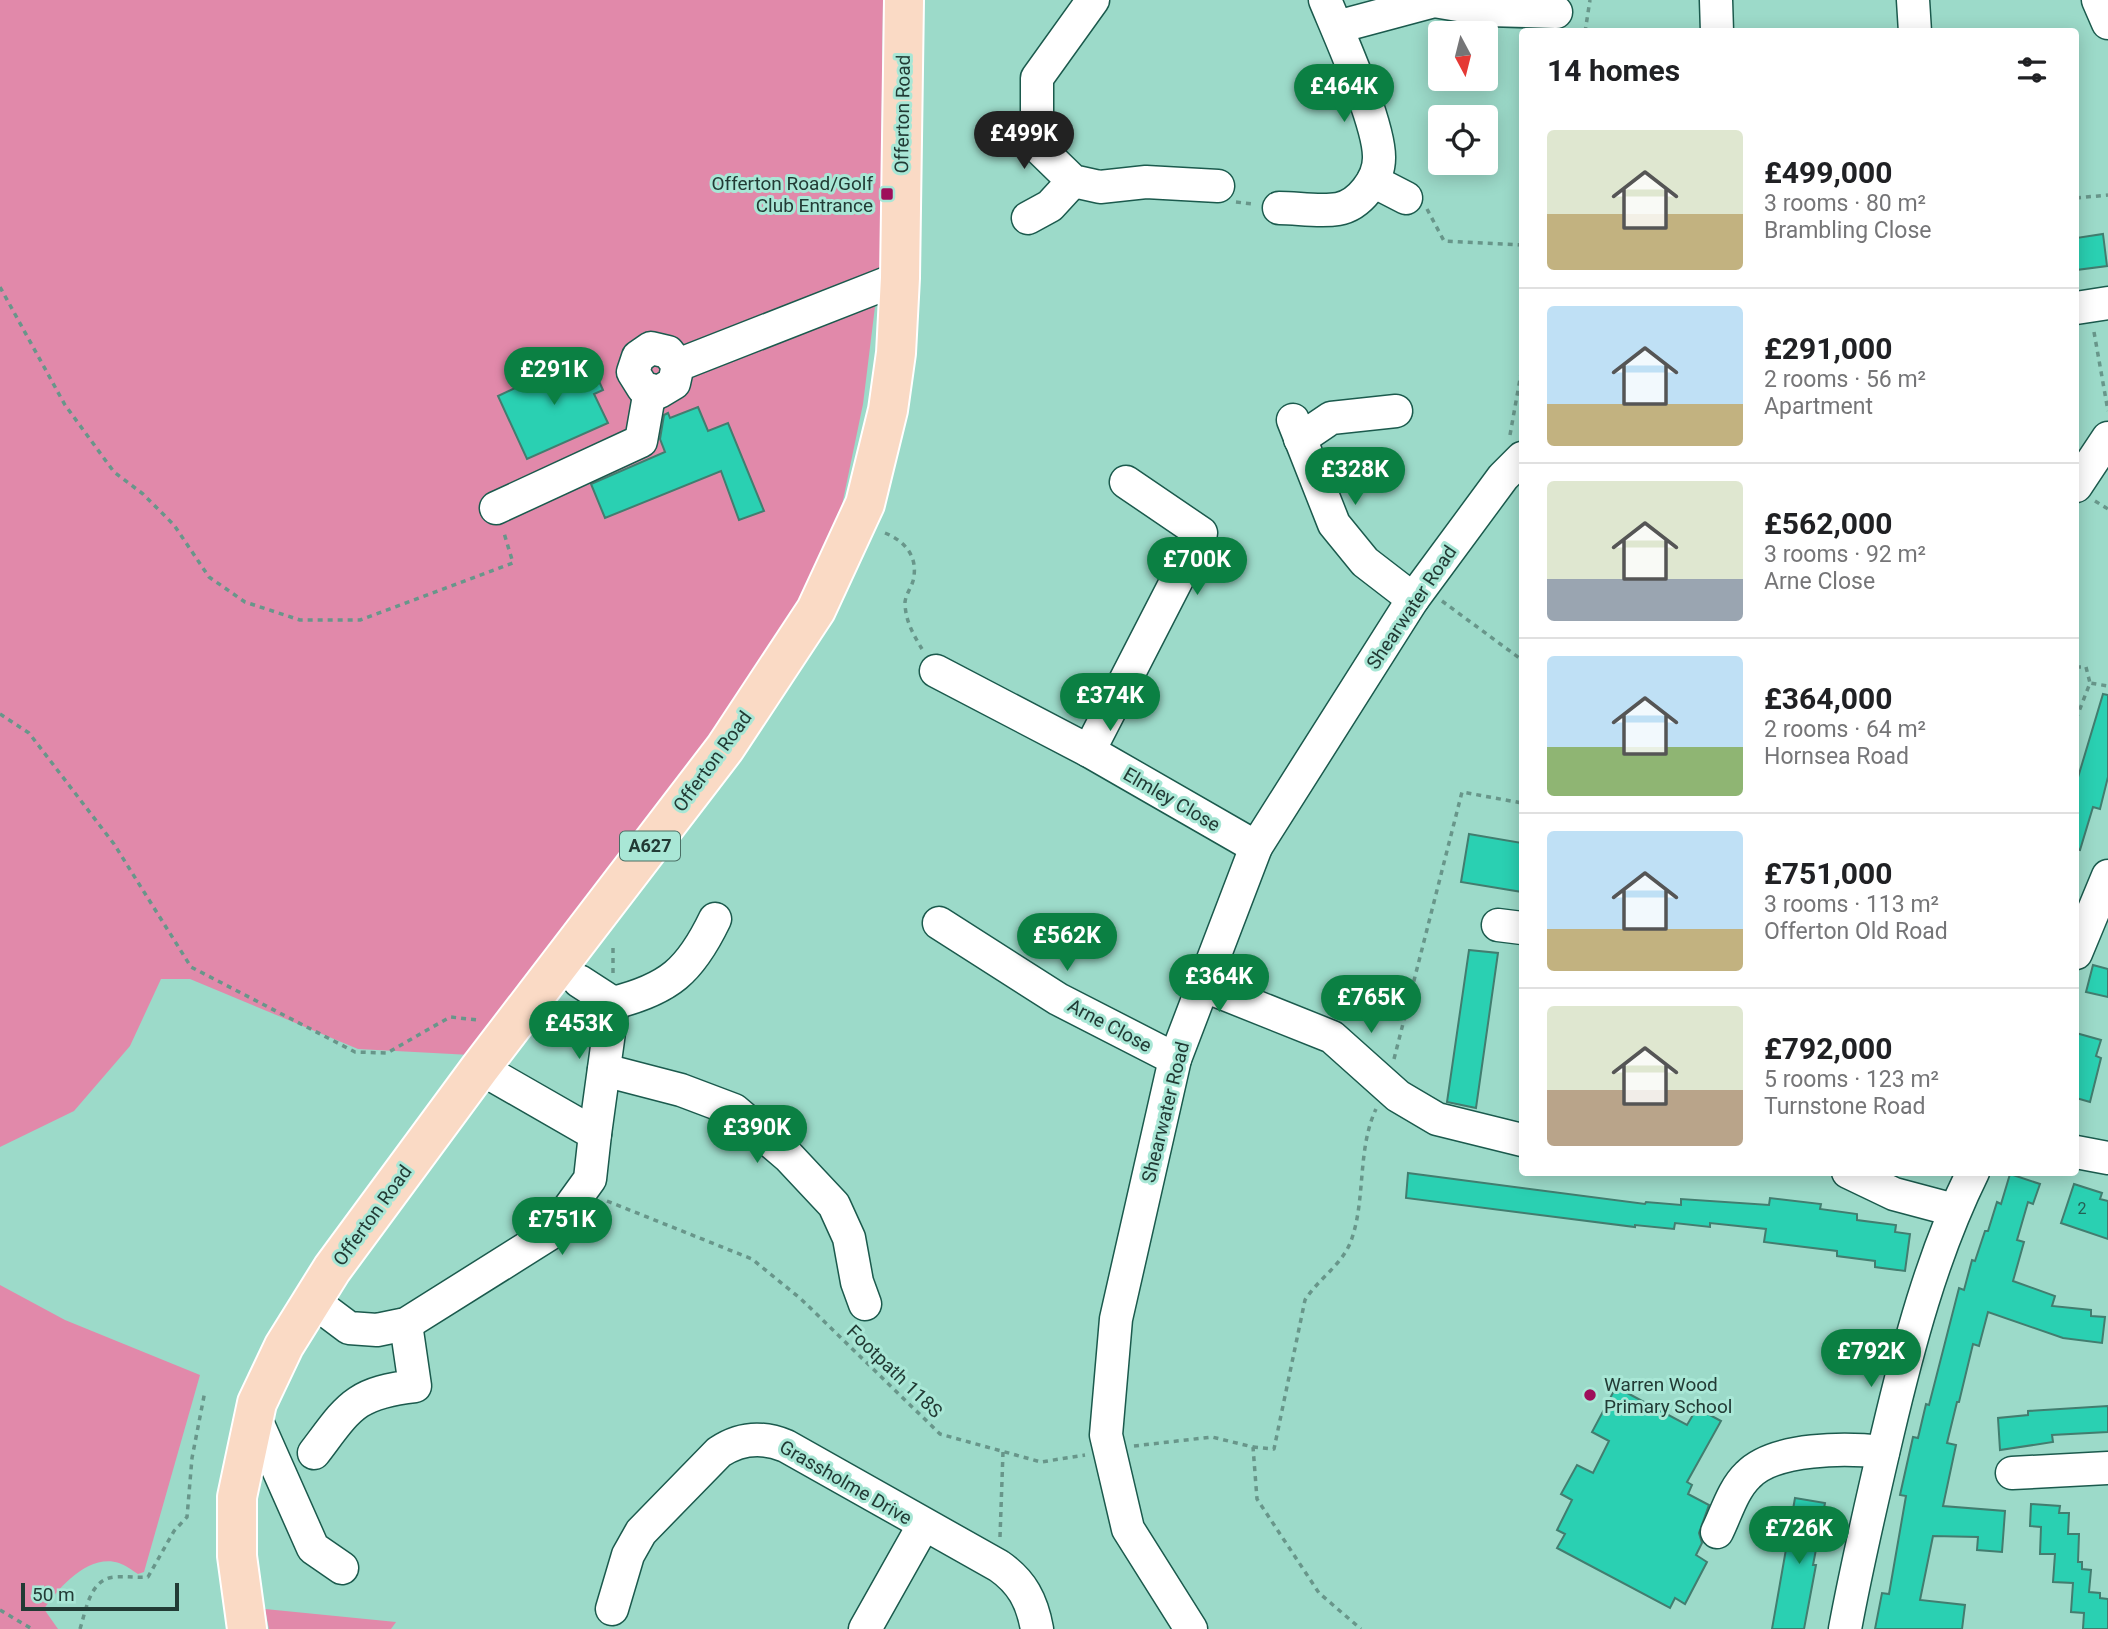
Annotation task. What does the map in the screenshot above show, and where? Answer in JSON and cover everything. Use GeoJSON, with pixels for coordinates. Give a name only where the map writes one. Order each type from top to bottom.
{"type":"FeatureCollection","features":[{"type":"Feature","properties":{"kind":"main road","name":"Offerton Road"},"geometry":{"type":"LineString","coordinates":[[247,1629],[237,1556],[237,1497],[257,1403],[284,1346],[332,1269],[480,1068],[725,748],[808,621],[865,504],[888,410],[896,353],[900,278],[904,0]]}},
{"type":"Feature","properties":{"kind":"street"},"geometry":{"type":"LineString","coordinates":[[1093,0],[1037,78],[1037,146],[1073,181],[1100,187],[1146,183],[1218,186]]}},
{"type":"Feature","properties":{"kind":"street"},"geometry":{"type":"LineString","coordinates":[[1716,0],[1717,28]]}},
{"type":"Feature","properties":{"kind":"street"},"geometry":{"type":"LineString","coordinates":[[1913,0],[1915,28]]}},
{"type":"Feature","properties":{"kind":"street"},"geometry":{"type":"LineString","coordinates":[[2098,0],[2108,23]]}},
{"type":"Feature","properties":{"kind":"street"},"geometry":{"type":"LineString","coordinates":[[1279,208],[1339,209],[1359,198],[1373,181],[1379,158],[1374,129],[1331,13],[1434,1],[1488,10],[1556,12]]}},
{"type":"Feature","properties":{"kind":"street"},"geometry":{"type":"LineString","coordinates":[[1027,218],[1050,206],[1073,181]]}},
{"type":"Feature","properties":{"kind":"street"},"geometry":{"type":"LineString","coordinates":[[1373,181],[1406,198]]}},
{"type":"Feature","properties":{"kind":"street"},"geometry":{"type":"LineString","coordinates":[[496,508],[641,441],[650,390],[659,392],[674,383],[678,365],[900,278]]}},
{"type":"Feature","properties":{"kind":"street"},"geometry":{"type":"LineString","coordinates":[[1396,411],[1331,418],[1297,430],[1334,524],[1366,562],[1418,593]]}},
{"type":"Feature","properties":{"kind":"street"},"geometry":{"type":"LineString","coordinates":[[2079,482],[2108,439]]}},
{"type":"Feature","properties":{"kind":"street","name":"Shearwater Road"},"geometry":{"type":"LineString","coordinates":[[1191,1629],[1128,1529],[1106,1435],[1116,1319],[1175,1059],[1256,847],[1418,593],[1513,468]]}},
{"type":"Feature","properties":{"kind":"street"},"geometry":{"type":"LineString","coordinates":[[1088,751],[1201,533],[1126,482]]}},
{"type":"Feature","properties":{"kind":"street","name":"Elmley Close"},"geometry":{"type":"LineString","coordinates":[[936,670],[1088,751],[1256,847]]}},
{"type":"Feature","properties":{"kind":"street"},"geometry":{"type":"LineString","coordinates":[[2089,943],[2108,876]]}},
{"type":"Feature","properties":{"kind":"street"},"geometry":{"type":"LineString","coordinates":[[579,981],[613,1003],[645,995],[677,978],[700,949],[715,919]]}},
{"type":"Feature","properties":{"kind":"street","name":"Arne Close"},"geometry":{"type":"LineString","coordinates":[[939,923],[1058,999],[1175,1059]]}},
{"type":"Feature","properties":{"kind":"street"},"geometry":{"type":"LineString","coordinates":[[1202,985],[1332,1037],[1398,1096],[1437,1119],[1519,1132]]}},
{"type":"Feature","properties":{"kind":"street"},"geometry":{"type":"LineString","coordinates":[[313,1301],[349,1328],[377,1330],[406,1324],[551,1233],[590,1179],[613,1003]]}},
{"type":"Feature","properties":{"kind":"street"},"geometry":{"type":"LineString","coordinates":[[480,1068],[595,1134]]}},
{"type":"Feature","properties":{"kind":"street"},"geometry":{"type":"LineString","coordinates":[[604,1070],[681,1090],[734,1110],[789,1157],[834,1205],[849,1238],[857,1282],[865,1304]]}},
{"type":"Feature","properties":{"kind":"street"},"geometry":{"type":"LineString","coordinates":[[2079,1152],[2108,1157]]}},
{"type":"Feature","properties":{"kind":"street"},"geometry":{"type":"LineString","coordinates":[[1857,1176],[1894,1194],[1954,1210]]}},
{"type":"Feature","properties":{"kind":"street"},"geometry":{"type":"LineString","coordinates":[[1845,1629],[1865,1520],[1907,1353],[1954,1210],[1971,1176]]}},
{"type":"Feature","properties":{"kind":"street"},"geometry":{"type":"LineString","coordinates":[[314,1453],[351,1405],[385,1389],[415,1386],[406,1324]]}},
{"type":"Feature","properties":{"kind":"street"},"geometry":{"type":"LineString","coordinates":[[254,1415],[313,1548],[342,1568]]}},
{"type":"Feature","properties":{"kind":"street","name":"Grassholme Drive"},"geometry":{"type":"LineString","coordinates":[[612,1609],[628,1555],[641,1532],[719,1452],[732,1444],[758,1439],[786,1446],[923,1526],[999,1566],[1014,1577],[1026,1592],[1037,1629]]}},
{"type":"Feature","properties":{"kind":"street"},"geometry":{"type":"LineString","coordinates":[[1717,1532],[1739,1487],[1748,1474],[1762,1465],[1788,1457],[1842,1448],[1883,1452]]}},
{"type":"Feature","properties":{"kind":"street"},"geometry":{"type":"LineString","coordinates":[[2012,1473],[2107,1475]]}},
{"type":"Feature","properties":{"kind":"street"},"geometry":{"type":"LineString","coordinates":[[865,1629],[923,1526]]}},
{"type":"Feature","properties":{"kind":"path"},"geometry":{"type":"LineString","coordinates":[[1586,28],[1590,0]]}},
{"type":"Feature","properties":{"kind":"path"},"geometry":{"type":"LineString","coordinates":[[1218,186],[1227,201],[1279,208]]}},
{"type":"Feature","properties":{"kind":"path"},"geometry":{"type":"LineString","coordinates":[[2079,198],[2108,195]]}},
{"type":"Feature","properties":{"kind":"path"},"geometry":{"type":"LineString","coordinates":[[1406,198],[1423,201],[1444,241],[1519,245]]}},
{"type":"Feature","properties":{"kind":"path"},"geometry":{"type":"LineString","coordinates":[[0,287],[65,405],[114,472],[143,494],[174,526],[209,577],[245,602],[300,621],[360,620],[486,575],[513,563],[496,508]]}},
{"type":"Feature","properties":{"kind":"path"},"geometry":{"type":"LineString","coordinates":[[2091,306],[2108,411]]}},
{"type":"Feature","properties":{"kind":"path"},"geometry":{"type":"LineString","coordinates":[[1513,468],[1519,401]]}},
{"type":"Feature","properties":{"kind":"path"},"geometry":{"type":"LineString","coordinates":[[857,521],[894,537],[908,548],[914,564],[913,581],[905,598],[906,617],[936,670]]}},
{"type":"Feature","properties":{"kind":"path"},"geometry":{"type":"LineString","coordinates":[[1418,593],[1519,658]]}},
{"type":"Feature","properties":{"kind":"path"},"geometry":{"type":"LineString","coordinates":[[2079,667],[2085,667],[2090,683],[2079,711]]}},
{"type":"Feature","properties":{"kind":"path"},"geometry":{"type":"LineString","coordinates":[[2090,683],[2108,686]]}},
{"type":"Feature","properties":{"kind":"path"},"geometry":{"type":"LineString","coordinates":[[0,713],[29,733],[114,844],[191,967],[355,1052],[387,1052],[450,1017],[513,1024]]}},
{"type":"Feature","properties":{"kind":"path"},"geometry":{"type":"LineString","coordinates":[[1361,1629],[1319,1593],[1257,1499],[1253,1447],[1274,1449],[1306,1300],[1314,1286],[1331,1270],[1351,1241],[1373,1116],[1387,1086],[1462,792],[1519,802]]}},
{"type":"Feature","properties":{"kind":"path"},"geometry":{"type":"LineString","coordinates":[[613,894],[613,1003]]}},
{"type":"Feature","properties":{"kind":"path","name":"Footpath 118S"},"geometry":{"type":"LineString","coordinates":[[582,1191],[752,1259],[801,1299],[940,1434],[1041,1462],[1109,1449],[1212,1437],[1253,1447]]}},
{"type":"Feature","properties":{"kind":"path"},"geometry":{"type":"LineString","coordinates":[[80,1629],[93,1590],[99,1581],[111,1577],[148,1577],[174,1531],[187,1517],[192,1458],[205,1391]]}},
{"type":"Feature","properties":{"kind":"path"},"geometry":{"type":"LineString","coordinates":[[999,1566],[1003,1452]]}},
{"type":"Feature","properties":{"kind":"path"},"geometry":{"type":"LineString","coordinates":[[0,1610],[32,1629]]}},
{"type":"Feature","properties":{"kind":"shaded area"},"geometry":{"type":"Polygon","coordinates":[[[0,0],[883,0],[880,266],[863,404],[841,510],[803,608],[631,851],[471,1055],[358,1049],[190,979],[161,979],[130,1046],[74,1111],[0,1147],[0,0]]]}},
{"type":"Feature","properties":{"kind":"shaded area"},"geometry":{"type":"Polygon","coordinates":[[[0,1285],[65,1320],[200,1375],[144,1572],[138,1574],[121,1564],[108,1561],[97,1563],[76,1574],[44,1609],[58,1629],[0,1629],[0,1285]]]}},
{"type":"Feature","properties":{"kind":"shaded area"},"geometry":{"type":"Polygon","coordinates":[[[265,1609],[396,1622],[391,1629],[269,1629],[265,1609]]]}},
{"type":"Feature","properties":{"kind":"building"},"geometry":{"type":"Polygon","coordinates":[[[2103,234],[2107,266],[2079,270],[2079,238],[2103,234]]]}},
{"type":"Feature","properties":{"kind":"building"},"geometry":{"type":"Polygon","coordinates":[[[551,359],[557,373],[589,359],[603,390],[594,394],[608,423],[527,459],[498,396],[532,380],[528,370],[551,359]]]}},
{"type":"Feature","properties":{"kind":"building"},"geometry":{"type":"Polygon","coordinates":[[[698,407],[708,431],[728,423],[764,511],[739,520],[721,471],[605,518],[591,484],[665,452],[660,439],[664,415],[668,413],[670,418],[698,407]]]}},
{"type":"Feature","properties":{"kind":"building"},"geometry":{"type":"Polygon","coordinates":[[[2103,694],[2108,695],[2108,777],[2100,809],[2093,807],[2080,850],[2079,774],[2103,694]]]}},
{"type":"Feature","properties":{"kind":"building"},"geometry":{"type":"Polygon","coordinates":[[[1469,834],[1519,842],[1519,892],[1461,882],[1469,834]]]}},
{"type":"Feature","properties":{"kind":"building"},"geometry":{"type":"Polygon","coordinates":[[[1469,950],[1498,953],[1476,1108],[1447,1102],[1469,950]]]}},
{"type":"Feature","properties":{"kind":"building"},"geometry":{"type":"Polygon","coordinates":[[[2093,965],[2108,969],[2108,997],[2086,992],[2093,965]]]}},
{"type":"Feature","properties":{"kind":"building"},"geometry":{"type":"Polygon","coordinates":[[[2079,1034],[2101,1040],[2096,1056],[2101,1058],[2090,1102],[2079,1099],[2079,1034]]]}},
{"type":"Feature","properties":{"kind":"building"},"geometry":{"type":"Polygon","coordinates":[[[1408,1173],[1645,1204],[1681,1205],[1681,1199],[1769,1205],[1770,1198],[1821,1204],[1820,1209],[1857,1214],[1857,1220],[1896,1225],[1895,1232],[1910,1234],[1905,1271],[1875,1267],[1875,1261],[1837,1256],[1837,1251],[1764,1242],[1766,1229],[1710,1223],[1710,1227],[1675,1223],[1674,1229],[1635,1227],[1406,1198],[1408,1173]]]}},
{"type":"Feature","properties":{"kind":"building"},"geometry":{"type":"Polygon","coordinates":[[[2009,1176],[2040,1184],[2033,1204],[2028,1202],[2017,1240],[2024,1242],[2013,1281],[2055,1296],[2052,1306],[2091,1310],[2091,1316],[2105,1317],[2102,1343],[2063,1338],[1988,1312],[1979,1346],[1973,1344],[1947,1443],[1956,1445],[1943,1506],[2005,1511],[2002,1552],[1977,1550],[1978,1537],[1933,1536],[1920,1600],[1965,1605],[1962,1629],[1875,1629],[1882,1593],[1889,1594],[1906,1496],[1900,1495],[1913,1437],[1918,1438],[1926,1404],[1929,1405],[1959,1288],[1964,1290],[1972,1260],[1975,1261],[1985,1231],[1988,1231],[1997,1202],[2001,1204],[2009,1176]]]}},
{"type":"Feature","properties":{"kind":"building"},"geometry":{"type":"Polygon","coordinates":[[[2074,1184],[2102,1193],[2100,1199],[2108,1201],[2108,1239],[2061,1223],[2074,1184]]]}},
{"type":"Feature","properties":{"kind":"building"},"geometry":{"type":"Polygon","coordinates":[[[1616,1387],[1687,1425],[1697,1408],[1721,1421],[1687,1482],[1692,1485],[1688,1494],[1709,1505],[1699,1533],[1702,1543],[1696,1555],[1707,1562],[1685,1604],[1675,1598],[1670,1608],[1557,1548],[1565,1534],[1557,1530],[1572,1500],[1561,1494],[1577,1465],[1593,1473],[1609,1441],[1592,1432],[1616,1387]]]}},
{"type":"Feature","properties":{"kind":"building"},"geometry":{"type":"Polygon","coordinates":[[[2108,1406],[2108,1432],[2052,1435],[2053,1442],[2000,1450],[1998,1418],[2028,1415],[2028,1411],[2108,1406]]]}},
{"type":"Feature","properties":{"kind":"building"},"geometry":{"type":"Polygon","coordinates":[[[1795,1498],[1825,1503],[1813,1565],[1816,1565],[1804,1629],[1772,1629],[1795,1498]]]}},
{"type":"Feature","properties":{"kind":"building"},"geometry":{"type":"Polygon","coordinates":[[[2031,1504],[2060,1506],[2059,1513],[2069,1513],[2068,1534],[2079,1534],[2078,1562],[2082,1562],[2082,1569],[2091,1570],[2089,1592],[2100,1593],[2100,1598],[2108,1599],[2108,1629],[2083,1629],[2084,1613],[2071,1612],[2073,1583],[2053,1582],[2055,1554],[2040,1554],[2041,1527],[2030,1526],[2031,1504]]]}},
{"type":"Feature","properties":{"kind":"place","name":"Offerton Road/Golf Club Entrance"},"geometry":{"type":"Point","coordinates":[887,194]}},
{"type":"Feature","properties":{"kind":"place","name":"Warren Wood Primary School"},"geometry":{"type":"Point","coordinates":[1590,1395]}}]}
